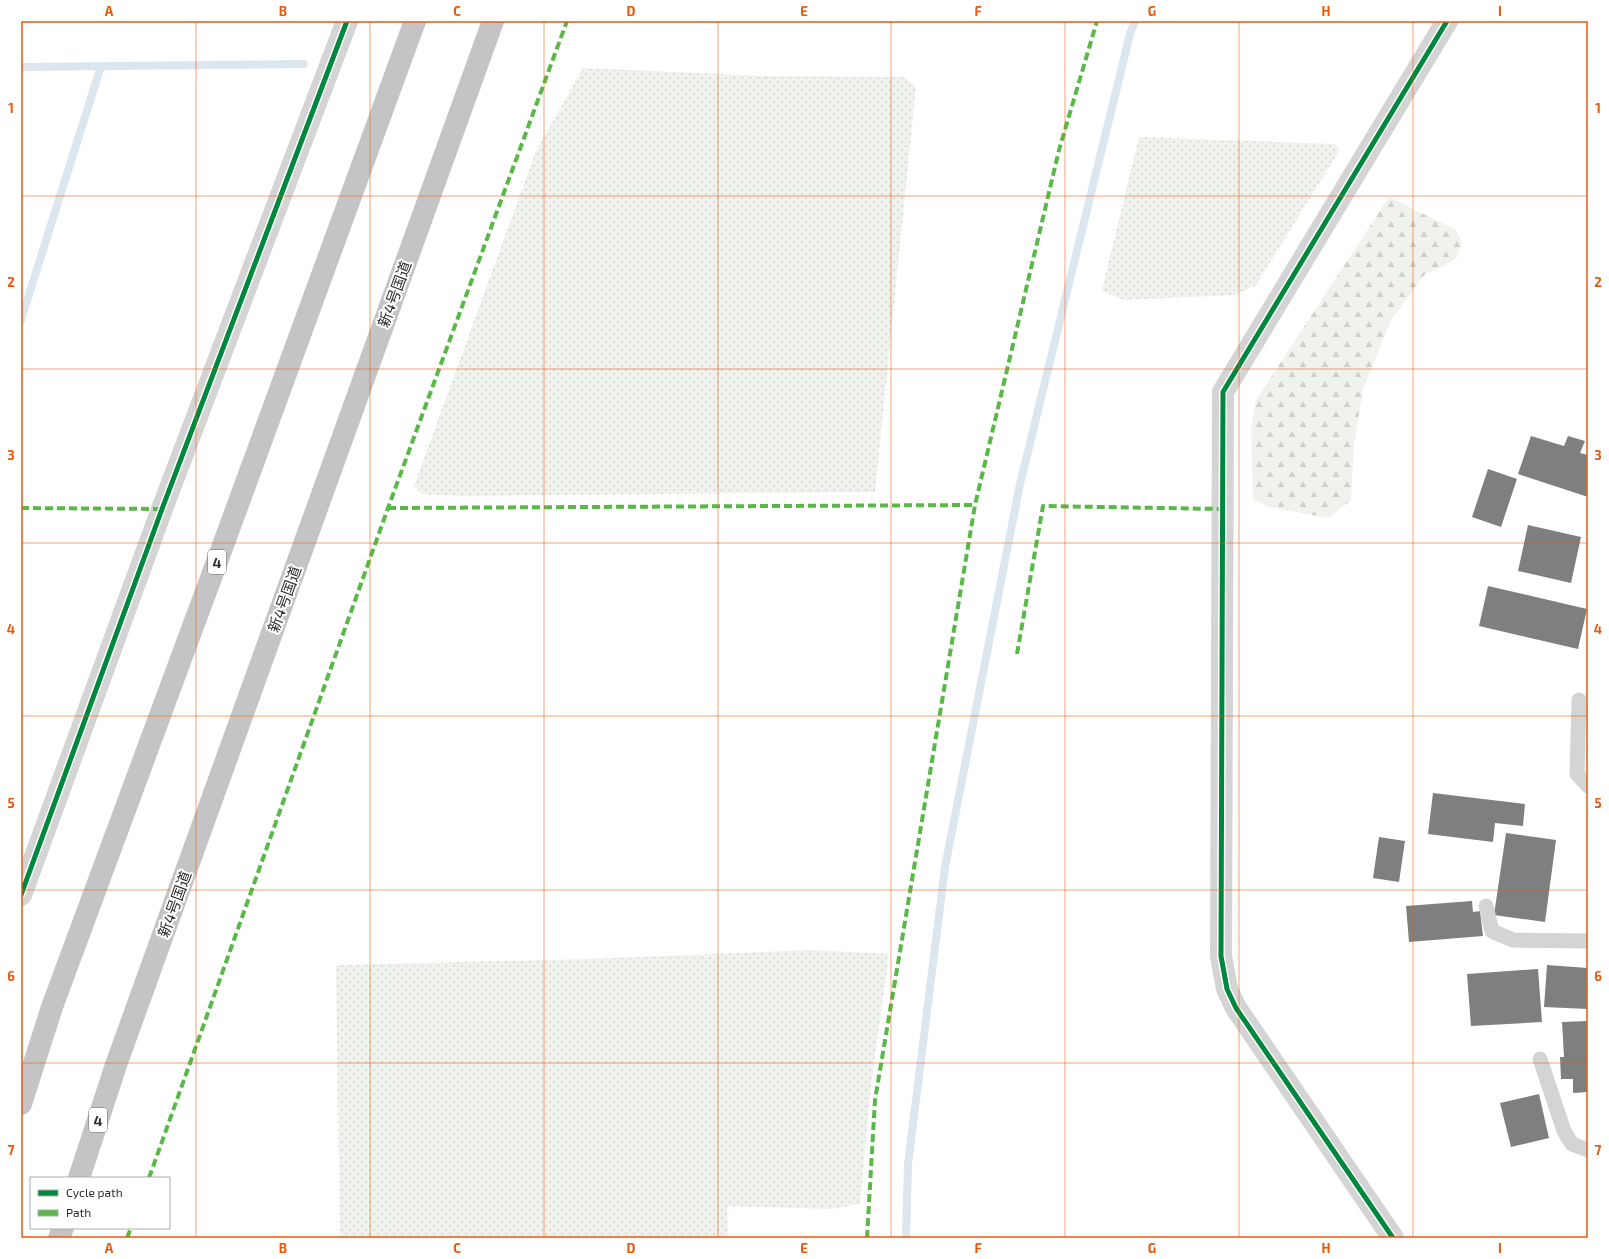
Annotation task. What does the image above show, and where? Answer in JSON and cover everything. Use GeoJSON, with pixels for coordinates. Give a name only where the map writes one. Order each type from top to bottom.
{"type":"FeatureCollection","features":[{"type":"Feature","properties":{"kind":"highway","name":"4"},"geometry":{"type":"LineString","coordinates":[[21,1104],[52,1007],[223,547],[415,21]]}},
{"type":"Feature","properties":{"kind":"highway","name":"新4号国道"},"geometry":{"type":"LineString","coordinates":[[79,1177],[117,1062],[493,21]]}},
{"type":"Feature","properties":{"kind":"street"},"geometry":{"type":"LineString","coordinates":[[21,895],[162,509],[347,21]]}},
{"type":"Feature","properties":{"kind":"street"},"geometry":{"type":"LineString","coordinates":[[1393,1238],[1236,1008],[1227,989],[1221,956],[1222,392],[1447,21]]}},
{"type":"Feature","properties":{"kind":"lane"},"geometry":{"type":"LineString","coordinates":[[1580,700],[1577,774],[1588,786]]}},
{"type":"Feature","properties":{"kind":"lane"},"geometry":{"type":"LineString","coordinates":[[1486,906],[1492,931],[1513,940],[1588,941]]}},
{"type":"Feature","properties":{"kind":"lane"},"geometry":{"type":"LineString","coordinates":[[1540,1060],[1564,1131],[1572,1144],[1588,1150]]}},
{"type":"Feature","properties":{"kind":"green space"},"geometry":{"type":"Polygon","coordinates":[[[583,68],[764,76],[904,77],[916,87],[875,492],[462,496],[422,494],[414,486],[536,151],[583,68]]]}},
{"type":"Feature","properties":{"kind":"green space"},"geometry":{"type":"Polygon","coordinates":[[[1139,137],[1334,144],[1339,148],[1338,153],[1256,285],[1235,295],[1124,300],[1102,290],[1139,137]]]}},
{"type":"Feature","properties":{"kind":"green space"},"geometry":{"type":"Polygon","coordinates":[[[1389,197],[1456,230],[1462,243],[1457,257],[1446,265],[1425,274],[1391,320],[1363,389],[1354,445],[1351,500],[1328,518],[1269,507],[1253,499],[1251,428],[1256,400],[1389,197]]]}},
{"type":"Feature","properties":{"kind":"green space"},"geometry":{"type":"Polygon","coordinates":[[[811,950],[889,954],[870,1093],[860,1204],[831,1209],[727,1206],[728,1238],[340,1238],[336,965],[588,959],[811,950]]]}},
{"type":"Feature","properties":{"kind":"building"},"geometry":{"type":"Polygon","coordinates":[[[1531,436],[1564,446],[1568,436],[1585,441],[1580,453],[1588,455],[1588,497],[1518,474],[1531,436]]]}},
{"type":"Feature","properties":{"kind":"building"},"geometry":{"type":"Polygon","coordinates":[[[1488,469],[1517,479],[1501,527],[1472,517],[1488,469]]]}},
{"type":"Feature","properties":{"kind":"building"},"geometry":{"type":"Polygon","coordinates":[[[1528,525],[1581,537],[1571,583],[1518,571],[1528,525]]]}},
{"type":"Feature","properties":{"kind":"building"},"geometry":{"type":"Polygon","coordinates":[[[1488,586],[1587,609],[1578,649],[1479,626],[1488,586]]]}},
{"type":"Feature","properties":{"kind":"building"},"geometry":{"type":"Polygon","coordinates":[[[1433,793],[1525,804],[1523,826],[1495,823],[1493,842],[1428,834],[1433,793]]]}},
{"type":"Feature","properties":{"kind":"building"},"geometry":{"type":"Polygon","coordinates":[[[1506,833],[1556,840],[1545,922],[1494,915],[1506,833]]]}},
{"type":"Feature","properties":{"kind":"building"},"geometry":{"type":"Polygon","coordinates":[[[1379,837],[1405,841],[1399,882],[1373,878],[1379,837]]]}},
{"type":"Feature","properties":{"kind":"building"},"geometry":{"type":"Polygon","coordinates":[[[1472,901],[1473,912],[1480,911],[1483,936],[1409,942],[1406,906],[1472,901]]]}},
{"type":"Feature","properties":{"kind":"building"},"geometry":{"type":"Polygon","coordinates":[[[1547,965],[1588,968],[1588,1009],[1544,1007],[1547,965]]]}},
{"type":"Feature","properties":{"kind":"building"},"geometry":{"type":"Polygon","coordinates":[[[1538,969],[1542,1022],[1471,1026],[1467,974],[1538,969]]]}},
{"type":"Feature","properties":{"kind":"building"},"geometry":{"type":"Polygon","coordinates":[[[1588,1021],[1588,1092],[1573,1093],[1573,1079],[1561,1079],[1560,1057],[1564,1057],[1562,1022],[1588,1021]]]}},
{"type":"Feature","properties":{"kind":"building"},"geometry":{"type":"Polygon","coordinates":[[[1539,1094],[1549,1138],[1511,1147],[1500,1103],[1539,1094]]]}},
{"type":"Feature","properties":{"kind":"waterway"},"geometry":{"type":"LineString","coordinates":[[906,1238],[908,1164],[945,867],[1020,484],[1130,34],[1135,21]]}},
{"type":"Feature","properties":{"kind":"waterway"},"geometry":{"type":"LineString","coordinates":[[21,67],[304,64]]}},
{"type":"Feature","properties":{"kind":"waterway"},"geometry":{"type":"LineString","coordinates":[[21,320],[101,66]]}},
{"type":"Feature","properties":{"kind":"marked path"},"geometry":{"type":"LineString","coordinates":[[149,1177],[388,508],[567,21]]}},
{"type":"Feature","properties":{"kind":"marked path"},"geometry":{"type":"LineString","coordinates":[[867,1238],[875,1100],[975,505],[1059,150],[1097,21]]}},
{"type":"Feature","properties":{"kind":"marked path"},"geometry":{"type":"LineString","coordinates":[[388,508],[975,505]]}},
{"type":"Feature","properties":{"kind":"marked path"},"geometry":{"type":"LineString","coordinates":[[1017,654],[1043,506],[1222,509]]}},
{"type":"Feature","properties":{"kind":"marked path"},"geometry":{"type":"LineString","coordinates":[[21,508],[162,509]]}},
{"type":"Feature","properties":{"kind":"marked path"},"geometry":{"type":"LineString","coordinates":[[127,1238],[131,1229]]}},
{"type":"Feature","properties":{"kind":"cycle path"},"geometry":{"type":"LineString","coordinates":[[21,895],[162,509],[347,21]]}},
{"type":"Feature","properties":{"kind":"cycle path"},"geometry":{"type":"LineString","coordinates":[[1393,1238],[1236,1008],[1227,989],[1221,956],[1223,392],[1447,21]]}}]}
